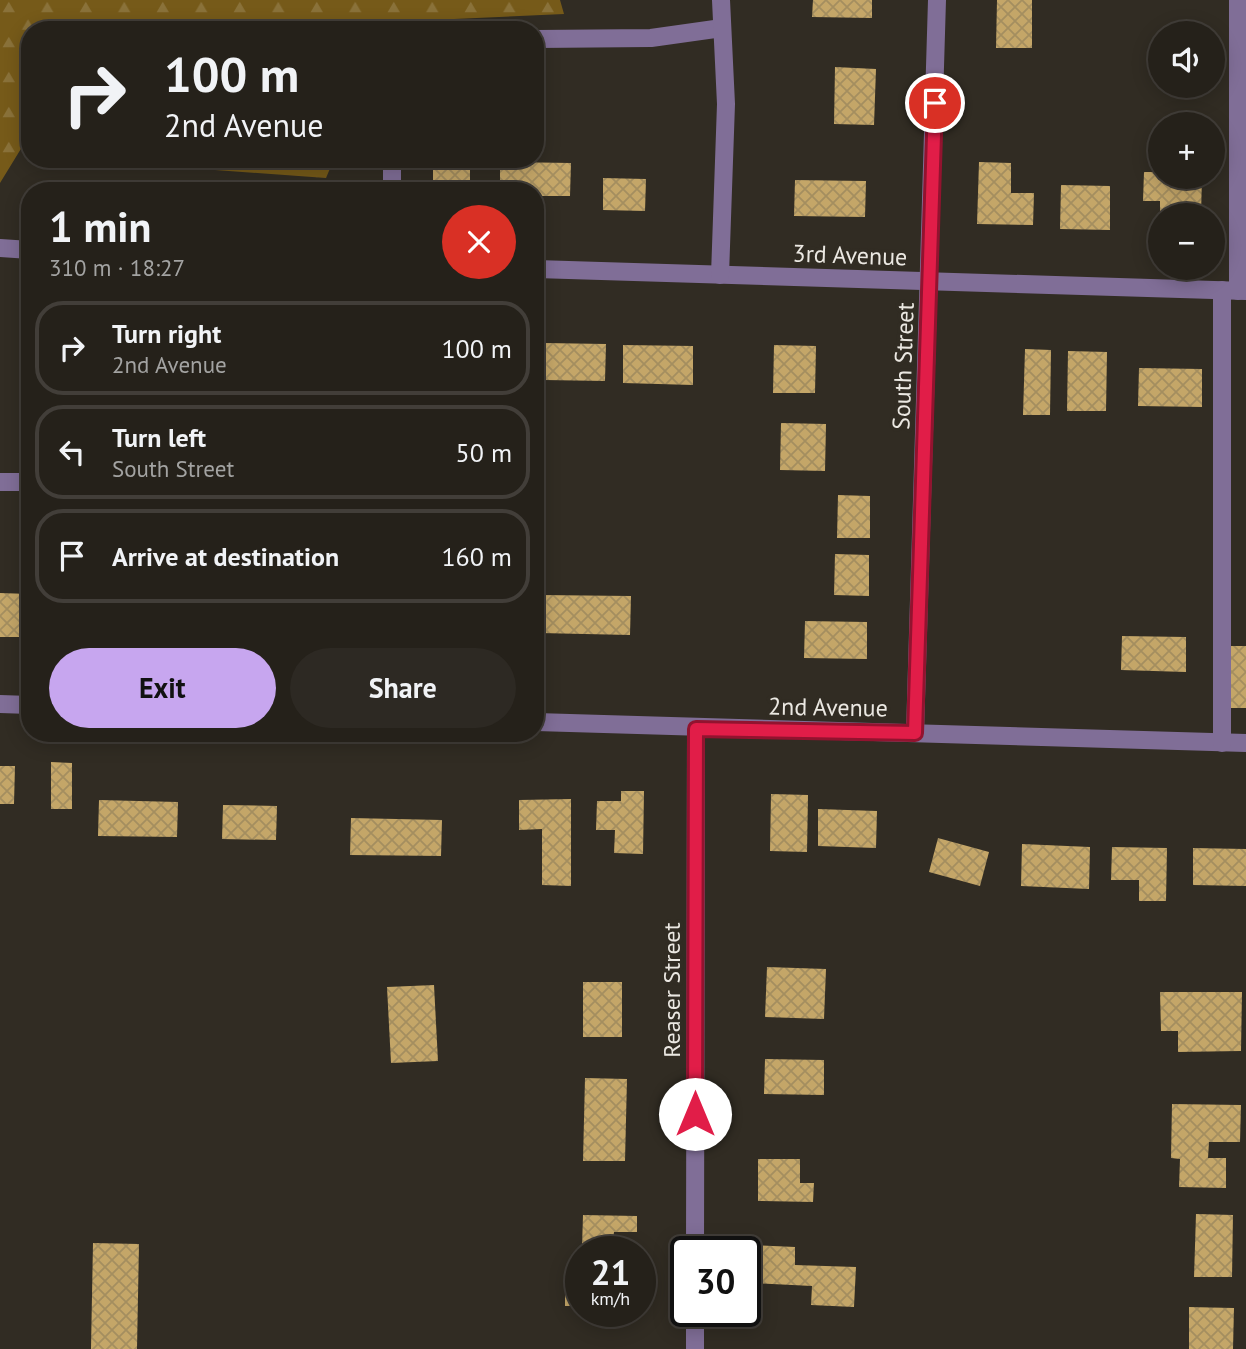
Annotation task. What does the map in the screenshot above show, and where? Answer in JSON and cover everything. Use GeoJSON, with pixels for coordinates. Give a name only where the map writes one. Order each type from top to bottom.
{"type":"FeatureCollection","features":[{"type":"Feature","properties":{"kind":"street"},"geometry":{"type":"LineString","coordinates":[[720,275],[726,104],[721,0]]}},
{"type":"Feature","properties":{"kind":"street","name":"South Street"},"geometry":{"type":"LineString","coordinates":[[915,733],[931,282],[937,0]]}},
{"type":"Feature","properties":{"kind":"street"},"geometry":{"type":"LineString","coordinates":[[1222,743],[1235,290],[1238,0]]}},
{"type":"Feature","properties":{"kind":"street"},"geometry":{"type":"LineString","coordinates":[[544,39],[651,38],[722,27]]}},
{"type":"Feature","properties":{"kind":"street"},"geometry":{"type":"LineString","coordinates":[[0,248],[21,249]]}},
{"type":"Feature","properties":{"kind":"street","name":"3rd Avenue"},"geometry":{"type":"LineString","coordinates":[[544,269],[1235,290]]}},
{"type":"Feature","properties":{"kind":"street"},"geometry":{"type":"LineString","coordinates":[[0,482],[21,482]]}},
{"type":"Feature","properties":{"kind":"street"},"geometry":{"type":"LineString","coordinates":[[0,705],[21,705]]}},
{"type":"Feature","properties":{"kind":"street","name":"2nd Avenue"},"geometry":{"type":"LineString","coordinates":[[544,722],[696,729],[1246,743]]}},
{"type":"Feature","properties":{"kind":"street","name":"Reaser Street"},"geometry":{"type":"LineString","coordinates":[[695,1236],[696,729]]}},
{"type":"Feature","properties":{"kind":"street"},"geometry":{"type":"LineString","coordinates":[[695,1327],[695,1349]]}},
{"type":"Feature","properties":{"kind":"green space"},"geometry":{"type":"Polygon","coordinates":[[[0,0],[560,0],[564,14],[449,21],[21,21],[21,149],[0,183],[0,0]]]}},
{"type":"Feature","properties":{"kind":"green space"},"geometry":{"type":"Polygon","coordinates":[[[214,168],[330,168],[326,178],[214,168]]]}},
{"type":"Feature","properties":{"kind":"building"},"geometry":{"type":"Polygon","coordinates":[[[813,0],[872,0],[872,18],[812,17],[813,0]]]}},
{"type":"Feature","properties":{"kind":"building"},"geometry":{"type":"Polygon","coordinates":[[[997,0],[1032,0],[1032,48],[996,48],[997,0]]]}},
{"type":"Feature","properties":{"kind":"building"},"geometry":{"type":"Polygon","coordinates":[[[835,67],[876,69],[874,125],[834,124],[835,67]]]}},
{"type":"Feature","properties":{"kind":"building"},"geometry":{"type":"Polygon","coordinates":[[[979,162],[1011,163],[1011,193],[1034,193],[1033,225],[977,224],[979,162]]]}},
{"type":"Feature","properties":{"kind":"building"},"geometry":{"type":"Polygon","coordinates":[[[544,163],[571,163],[570,196],[544,196],[544,182],[500,182],[500,168],[544,168],[544,163]]]}},
{"type":"Feature","properties":{"kind":"building"},"geometry":{"type":"Polygon","coordinates":[[[433,168],[470,168],[470,182],[433,182],[433,168]]]}},
{"type":"Feature","properties":{"kind":"building"},"geometry":{"type":"Polygon","coordinates":[[[1144,172],[1148,172],[1148,189],[1202,189],[1201,203],[1143,201],[1144,172]]]}},
{"type":"Feature","properties":{"kind":"building"},"geometry":{"type":"Polygon","coordinates":[[[603,178],[646,179],[645,211],[603,210],[603,178]]]}},
{"type":"Feature","properties":{"kind":"building"},"geometry":{"type":"Polygon","coordinates":[[[795,180],[866,181],[865,217],[794,216],[795,180]]]}},
{"type":"Feature","properties":{"kind":"building"},"geometry":{"type":"Polygon","coordinates":[[[1061,185],[1110,186],[1110,230],[1060,229],[1061,185]]]}},
{"type":"Feature","properties":{"kind":"building"},"geometry":{"type":"Polygon","coordinates":[[[544,343],[606,344],[605,381],[544,380],[544,343]]]}},
{"type":"Feature","properties":{"kind":"building"},"geometry":{"type":"Polygon","coordinates":[[[623,345],[693,346],[693,385],[623,383],[623,345]]]}},
{"type":"Feature","properties":{"kind":"building"},"geometry":{"type":"Polygon","coordinates":[[[774,345],[816,346],[815,393],[773,393],[774,345]]]}},
{"type":"Feature","properties":{"kind":"building"},"geometry":{"type":"Polygon","coordinates":[[[1025,349],[1051,350],[1050,415],[1023,415],[1025,349]]]}},
{"type":"Feature","properties":{"kind":"building"},"geometry":{"type":"Polygon","coordinates":[[[1068,351],[1107,352],[1106,411],[1067,411],[1068,351]]]}},
{"type":"Feature","properties":{"kind":"building"},"geometry":{"type":"Polygon","coordinates":[[[1139,368],[1202,369],[1202,407],[1138,406],[1139,368]]]}},
{"type":"Feature","properties":{"kind":"building"},"geometry":{"type":"Polygon","coordinates":[[[781,423],[826,424],[825,471],[780,470],[781,423]]]}},
{"type":"Feature","properties":{"kind":"building"},"geometry":{"type":"Polygon","coordinates":[[[838,495],[870,496],[870,538],[837,538],[838,495]]]}},
{"type":"Feature","properties":{"kind":"building"},"geometry":{"type":"Polygon","coordinates":[[[835,554],[869,555],[869,596],[834,595],[835,554]]]}},
{"type":"Feature","properties":{"kind":"building"},"geometry":{"type":"Polygon","coordinates":[[[0,593],[21,594],[21,637],[0,637],[0,593]]]}},
{"type":"Feature","properties":{"kind":"building"},"geometry":{"type":"Polygon","coordinates":[[[544,595],[631,596],[630,635],[544,633],[544,595]]]}},
{"type":"Feature","properties":{"kind":"building"},"geometry":{"type":"Polygon","coordinates":[[[805,621],[867,622],[867,659],[804,658],[805,621]]]}},
{"type":"Feature","properties":{"kind":"building"},"geometry":{"type":"Polygon","coordinates":[[[1122,636],[1186,637],[1186,672],[1121,670],[1122,636]]]}},
{"type":"Feature","properties":{"kind":"building"},"geometry":{"type":"Polygon","coordinates":[[[1227,646],[1246,646],[1246,708],[1226,708],[1227,646]]]}},
{"type":"Feature","properties":{"kind":"building"},"geometry":{"type":"Polygon","coordinates":[[[51,762],[72,763],[72,809],[51,809],[51,762]]]}},
{"type":"Feature","properties":{"kind":"building"},"geometry":{"type":"Polygon","coordinates":[[[0,766],[15,766],[14,804],[0,804],[0,766]]]}},
{"type":"Feature","properties":{"kind":"building"},"geometry":{"type":"Polygon","coordinates":[[[621,791],[644,791],[643,854],[614,853],[615,830],[596,830],[597,801],[621,801],[621,791]]]}},
{"type":"Feature","properties":{"kind":"building"},"geometry":{"type":"Polygon","coordinates":[[[771,794],[808,795],[807,852],[770,851],[771,794]]]}},
{"type":"Feature","properties":{"kind":"building"},"geometry":{"type":"Polygon","coordinates":[[[571,799],[571,886],[542,885],[542,829],[519,830],[519,800],[571,799]]]}},
{"type":"Feature","properties":{"kind":"building"},"geometry":{"type":"Polygon","coordinates":[[[99,800],[178,802],[177,837],[98,836],[99,800]]]}},
{"type":"Feature","properties":{"kind":"building"},"geometry":{"type":"Polygon","coordinates":[[[223,805],[277,806],[276,840],[222,839],[223,805]]]}},
{"type":"Feature","properties":{"kind":"building"},"geometry":{"type":"Polygon","coordinates":[[[818,809],[877,811],[876,848],[818,846],[818,809]]]}},
{"type":"Feature","properties":{"kind":"building"},"geometry":{"type":"Polygon","coordinates":[[[351,818],[442,820],[441,856],[350,855],[351,818]]]}},
{"type":"Feature","properties":{"kind":"building"},"geometry":{"type":"Polygon","coordinates":[[[938,838],[989,852],[980,886],[929,872],[938,838]]]}},
{"type":"Feature","properties":{"kind":"building"},"geometry":{"type":"Polygon","coordinates":[[[1022,844],[1090,847],[1089,889],[1021,886],[1022,844]]]}},
{"type":"Feature","properties":{"kind":"building"},"geometry":{"type":"Polygon","coordinates":[[[1112,847],[1167,848],[1166,901],[1139,901],[1139,880],[1111,880],[1112,847]]]}},
{"type":"Feature","properties":{"kind":"building"},"geometry":{"type":"Polygon","coordinates":[[[1193,848],[1246,849],[1246,886],[1193,885],[1193,848]]]}},
{"type":"Feature","properties":{"kind":"building"},"geometry":{"type":"Polygon","coordinates":[[[767,967],[826,969],[824,1019],[765,1017],[767,967]]]}},
{"type":"Feature","properties":{"kind":"building"},"geometry":{"type":"Polygon","coordinates":[[[583,982],[622,982],[622,1037],[583,1037],[583,982]]]}},
{"type":"Feature","properties":{"kind":"building"},"geometry":{"type":"Polygon","coordinates":[[[434,985],[438,1061],[391,1063],[387,987],[434,985]]]}},
{"type":"Feature","properties":{"kind":"building"},"geometry":{"type":"Polygon","coordinates":[[[1160,992],[1242,992],[1241,1051],[1178,1052],[1178,1031],[1161,1031],[1160,992]]]}},
{"type":"Feature","properties":{"kind":"building"},"geometry":{"type":"Polygon","coordinates":[[[765,1059],[824,1060],[824,1095],[764,1094],[765,1059]]]}},
{"type":"Feature","properties":{"kind":"building"},"geometry":{"type":"Polygon","coordinates":[[[585,1078],[627,1079],[625,1161],[583,1161],[585,1078]]]}},
{"type":"Feature","properties":{"kind":"building"},"geometry":{"type":"Polygon","coordinates":[[[1172,1104],[1241,1105],[1240,1142],[1209,1142],[1208,1158],[1226,1158],[1226,1188],[1179,1187],[1180,1159],[1171,1158],[1172,1104]]]}},
{"type":"Feature","properties":{"kind":"building"},"geometry":{"type":"Polygon","coordinates":[[[758,1159],[800,1159],[800,1183],[814,1183],[813,1202],[758,1201],[758,1159]]]}},
{"type":"Feature","properties":{"kind":"building"},"geometry":{"type":"Polygon","coordinates":[[[1196,1214],[1233,1215],[1232,1277],[1194,1277],[1196,1214]]]}},
{"type":"Feature","properties":{"kind":"building"},"geometry":{"type":"Polygon","coordinates":[[[583,1215],[637,1216],[637,1232],[614,1232],[614,1236],[582,1236],[583,1215]]]}},
{"type":"Feature","properties":{"kind":"building"},"geometry":{"type":"Polygon","coordinates":[[[93,1243],[139,1244],[137,1349],[91,1349],[93,1243]]]}},
{"type":"Feature","properties":{"kind":"building"},"geometry":{"type":"Polygon","coordinates":[[[761,1245],[795,1247],[795,1265],[856,1267],[854,1307],[811,1305],[812,1286],[761,1284],[761,1245]]]}},
{"type":"Feature","properties":{"kind":"building"},"geometry":{"type":"Polygon","coordinates":[[[1189,1307],[1234,1308],[1233,1349],[1189,1349],[1189,1307]]]}},
{"type":"Feature","properties":{"kind":"route"},"geometry":{"type":"LineString","coordinates":[[695,1114],[696,729],[915,733],[935,103]]}}]}
